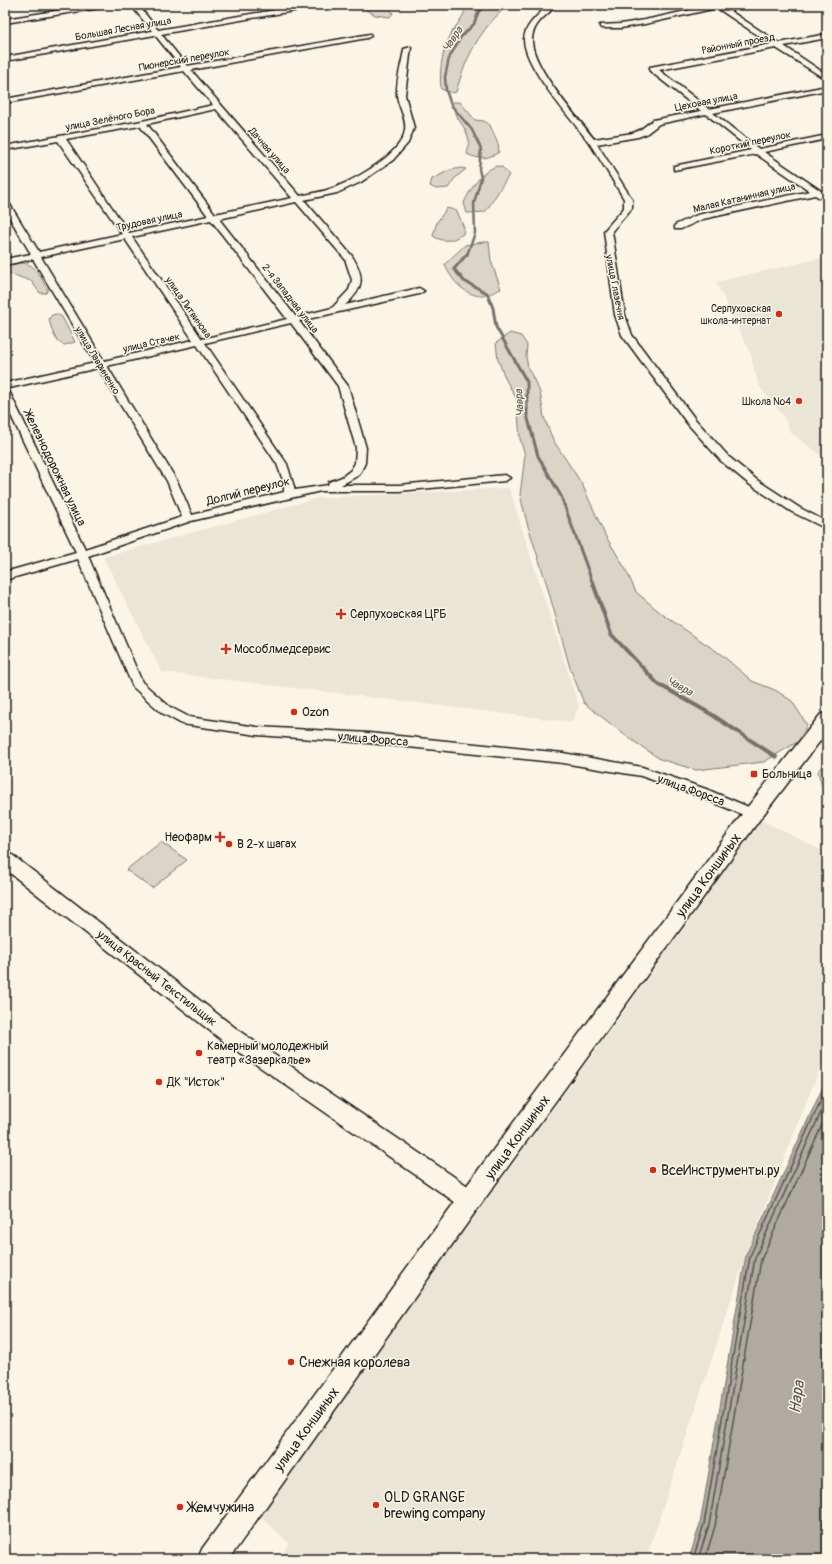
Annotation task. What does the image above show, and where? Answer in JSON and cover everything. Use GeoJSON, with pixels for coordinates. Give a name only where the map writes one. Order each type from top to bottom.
{"type":"FeatureCollection","features":[{"type":"Feature","properties":{"kind":"main road","name":"улица Коншиных"},"geometry":{"type":"LineString","coordinates":[[212,1559],[470,1200],[753,814],[827,719]]}},
{"type":"Feature","properties":{"kind":"street"},"geometry":{"type":"LineString","coordinates":[[5,21],[106,5]]}},
{"type":"Feature","properties":{"kind":"street","name":"Дачная улица"},"geometry":{"type":"LineString","coordinates":[[134,5],[186,69],[349,258],[357,273],[358,282],[350,296],[333,310]]}},
{"type":"Feature","properties":{"kind":"street","name":"Большая Лесная улица"},"geometry":{"type":"LineString","coordinates":[[8,58],[316,5]]}},
{"type":"Feature","properties":{"kind":"street","name":"улица Глазечня"},"geometry":{"type":"LineString","coordinates":[[553,5],[539,17],[532,26],[528,37],[528,48],[532,58],[562,104],[592,142],[628,200],[628,208],[608,231],[608,240],[620,315],[628,335],[691,421],[725,459],[753,482],[789,506],[827,526]]}},
{"type":"Feature","properties":{"kind":"street"},"geometry":{"type":"LineString","coordinates":[[602,26],[621,26],[645,22],[692,13],[719,5],[827,78]]}},
{"type":"Feature","properties":{"kind":"street","name":"Пионерский переулок"},"geometry":{"type":"LineString","coordinates":[[5,101],[367,36]]}},
{"type":"Feature","properties":{"kind":"street","name":"Районный проезд"},"geometry":{"type":"LineString","coordinates":[[706,111],[653,69],[827,36]]}},
{"type":"Feature","properties":{"kind":"street"},"geometry":{"type":"LineString","coordinates":[[5,48],[8,58]]}},
{"type":"Feature","properties":{"kind":"street","name":"Трудовая улица"},"geometry":{"type":"LineString","coordinates":[[5,262],[298,199],[346,185],[365,175],[397,153],[409,133],[409,117],[402,102],[401,93],[408,49]]}},
{"type":"Feature","properties":{"kind":"street","name":"Цеховая улица"},"geometry":{"type":"LineString","coordinates":[[592,142],[635,135],[643,132],[656,122],[827,88]]}},
{"type":"Feature","properties":{"kind":"street","name":"улица Зелёного Бора"},"geometry":{"type":"LineString","coordinates":[[5,148],[142,123],[218,106]]}},
{"type":"Feature","properties":{"kind":"street"},"geometry":{"type":"LineString","coordinates":[[706,111],[757,151],[827,199]]}},
{"type":"Feature","properties":{"kind":"street","name":"2-я Западная улица"},"geometry":{"type":"LineString","coordinates":[[142,123],[337,376],[343,386],[361,448],[361,458],[355,473],[347,479],[321,488]]}},
{"type":"Feature","properties":{"kind":"street","name":"улица Литвинова"},"geometry":{"type":"LineString","coordinates":[[60,137],[282,464],[289,483],[290,494]]}},
{"type":"Feature","properties":{"kind":"street","name":"Короткий переулок"},"geometry":{"type":"LineString","coordinates":[[677,168],[827,137]]}},
{"type":"Feature","properties":{"kind":"street","name":"Малая Катанинная улица"},"geometry":{"type":"LineString","coordinates":[[678,227],[700,217],[816,192]]}},
{"type":"Feature","properties":{"kind":"street","name":"улица Лавриненко"},"geometry":{"type":"LineString","coordinates":[[5,202],[101,365],[172,481],[188,519]]}},
{"type":"Feature","properties":{"kind":"street","name":"улица Стачек"},"geometry":{"type":"LineString","coordinates":[[5,386],[419,291]]}},
{"type":"Feature","properties":{"kind":"street","name":"Железнодорожная улица"},"geometry":{"type":"LineString","coordinates":[[5,393],[82,554]]}},
{"type":"Feature","properties":{"kind":"street","name":"Долгий переулок"},"geometry":{"type":"LineString","coordinates":[[5,576],[82,554],[188,519],[290,494],[321,488],[399,488],[505,478]]}},
{"type":"Feature","properties":{"kind":"street","name":"улица Форсса"},"geometry":{"type":"LineString","coordinates":[[82,554],[137,684],[166,710],[186,721],[257,730],[369,738],[563,758],[642,772],[701,792],[753,814]]}},
{"type":"Feature","properties":{"kind":"street","name":"улица Красный Текстильщик"},"geometry":{"type":"LineString","coordinates":[[5,859],[235,1039],[470,1200]]}},
{"type":"Feature","properties":{"kind":"shaded area"},"geometry":{"type":"Polygon","coordinates":[[[358,5],[387,5],[393,13],[390,17],[375,15],[358,5]]]}},
{"type":"Feature","properties":{"kind":"shaded area"},"geometry":{"type":"Polygon","coordinates":[[[464,5],[509,5],[490,23],[475,44],[464,67],[456,92],[453,93],[441,89],[440,74],[443,54],[451,34],[465,11],[466,7],[464,5]]]}},
{"type":"Feature","properties":{"kind":"shaded area"},"geometry":{"type":"Polygon","coordinates":[[[452,102],[460,102],[475,120],[484,121],[490,125],[498,144],[499,152],[483,158],[467,154],[469,141],[468,135],[453,108],[452,102]]]}},
{"type":"Feature","properties":{"kind":"shaded area"},"geometry":{"type":"Polygon","coordinates":[[[496,166],[502,167],[509,175],[485,212],[467,213],[464,203],[469,192],[486,172],[496,166]]]}},
{"type":"Feature","properties":{"kind":"shaded area"},"geometry":{"type":"Polygon","coordinates":[[[461,168],[466,169],[455,178],[448,188],[436,189],[430,186],[432,179],[450,170],[461,168]]]}},
{"type":"Feature","properties":{"kind":"shaded area"},"geometry":{"type":"Polygon","coordinates":[[[447,208],[457,211],[464,228],[463,234],[452,240],[441,240],[433,236],[437,222],[447,208]]]}},
{"type":"Feature","properties":{"kind":"shaded area"},"geometry":{"type":"Polygon","coordinates":[[[489,242],[491,261],[501,289],[482,296],[470,293],[459,286],[450,275],[445,264],[465,245],[489,242]]]}},
{"type":"Feature","properties":{"kind":"shaded area","name":"Серпуховская школа-интернат"},"geometry":{"type":"Polygon","coordinates":[[[827,257],[827,460],[791,433],[784,417],[759,386],[752,357],[716,282],[827,257]]]}},
{"type":"Feature","properties":{"kind":"shaded area"},"geometry":{"type":"Polygon","coordinates":[[[19,263],[30,265],[37,271],[48,290],[46,293],[40,293],[31,281],[8,273],[8,266],[19,263]]]}},
{"type":"Feature","properties":{"kind":"shaded area"},"geometry":{"type":"Polygon","coordinates":[[[57,314],[62,317],[75,342],[65,345],[56,339],[49,319],[52,315],[57,314]]]}},
{"type":"Feature","properties":{"kind":"shaded area"},"geometry":{"type":"Polygon","coordinates":[[[510,333],[521,336],[527,345],[526,356],[528,368],[540,392],[544,417],[553,440],[582,484],[605,535],[625,568],[636,592],[662,614],[722,655],[752,681],[775,690],[792,701],[807,725],[799,741],[764,762],[696,770],[660,759],[626,736],[584,703],[570,668],[520,495],[525,455],[520,439],[517,400],[506,380],[498,360],[496,343],[510,333]]]}},
{"type":"Feature","properties":{"kind":"shaded area","name":"Серпуховская ЦРБ"},"geometry":{"type":"Polygon","coordinates":[[[509,488],[579,707],[572,722],[162,672],[103,557],[318,498],[509,488]]]}},
{"type":"Feature","properties":{"kind":"shaded area"},"geometry":{"type":"Polygon","coordinates":[[[827,757],[827,797],[824,794],[818,772],[827,757]]]}},
{"type":"Feature","properties":{"kind":"shaded area"},"geometry":{"type":"Polygon","coordinates":[[[761,820],[827,853],[827,1050],[746,1255],[646,1559],[280,1559],[289,1543],[260,1516],[315,1435],[623,1013],[761,820]]]}},
{"type":"Feature","properties":{"kind":"shaded area"},"geometry":{"type":"Polygon","coordinates":[[[161,842],[187,860],[152,888],[126,870],[161,842]]]}},
{"type":"Feature","properties":{"kind":"water","name":"Нара"},"geometry":{"type":"Polygon","coordinates":[[[827,1078],[827,1559],[689,1559],[700,1524],[746,1255],[827,1078]]]}},
{"type":"Feature","properties":{"kind":"waterway","name":"Чавра"},"geometry":{"type":"LineString","coordinates":[[467,255],[475,233],[474,203],[481,178],[479,169],[481,149],[472,130],[451,105],[446,90],[445,77],[449,58],[461,37],[474,24],[478,13],[484,5]]}},
{"type":"Feature","properties":{"kind":"waterway","name":"Чавра"},"geometry":{"type":"LineString","coordinates":[[467,254],[454,269],[464,281],[487,293],[493,308],[496,327],[527,382],[527,415],[538,456],[561,496],[593,584]]}},
{"type":"Feature","properties":{"kind":"waterway","name":"Чавра"},"geometry":{"type":"LineString","coordinates":[[593,583],[611,634],[658,684],[711,714],[776,757]]}},
{"type":"Feature","properties":{"kind":"place","name":"Серпуховская школа-интернат"},"geometry":{"type":"Point","coordinates":[779,314]}},
{"type":"Feature","properties":{"kind":"place","name":"Школа №4"},"geometry":{"type":"Point","coordinates":[799,401]}},
{"type":"Feature","properties":{"kind":"place","name":"Серпуховская ЦРБ"},"geometry":{"type":"Point","coordinates":[341,614]}},
{"type":"Feature","properties":{"kind":"place","name":"Мособлмедсервис"},"geometry":{"type":"Point","coordinates":[226,649]}},
{"type":"Feature","properties":{"kind":"place","name":"Ozon"},"geometry":{"type":"Point","coordinates":[294,712]}},
{"type":"Feature","properties":{"kind":"place","name":"Больница"},"geometry":{"type":"Point","coordinates":[754,774]}},
{"type":"Feature","properties":{"kind":"place","name":"Неофарм"},"geometry":{"type":"Point","coordinates":[220,837]}},
{"type":"Feature","properties":{"kind":"place","name":"В 2-х шагах"},"geometry":{"type":"Point","coordinates":[229,844]}},
{"type":"Feature","properties":{"kind":"place","name":"Камерный молодежный театр «Зазеркалье»"},"geometry":{"type":"Point","coordinates":[199,1053]}},
{"type":"Feature","properties":{"kind":"place","name":"ДК \"Исток\""},"geometry":{"type":"Point","coordinates":[159,1082]}},
{"type":"Feature","properties":{"kind":"place","name":"ВсеИнструменты.ру"},"geometry":{"type":"Point","coordinates":[653,1170]}},
{"type":"Feature","properties":{"kind":"place","name":"Снежная королева"},"geometry":{"type":"Point","coordinates":[291,1362]}},
{"type":"Feature","properties":{"kind":"place","name":"OLD GRANGE brewing company"},"geometry":{"type":"Point","coordinates":[376,1505]}},
{"type":"Feature","properties":{"kind":"place","name":"Жемчужина"},"geometry":{"type":"Point","coordinates":[180,1507]}}]}
